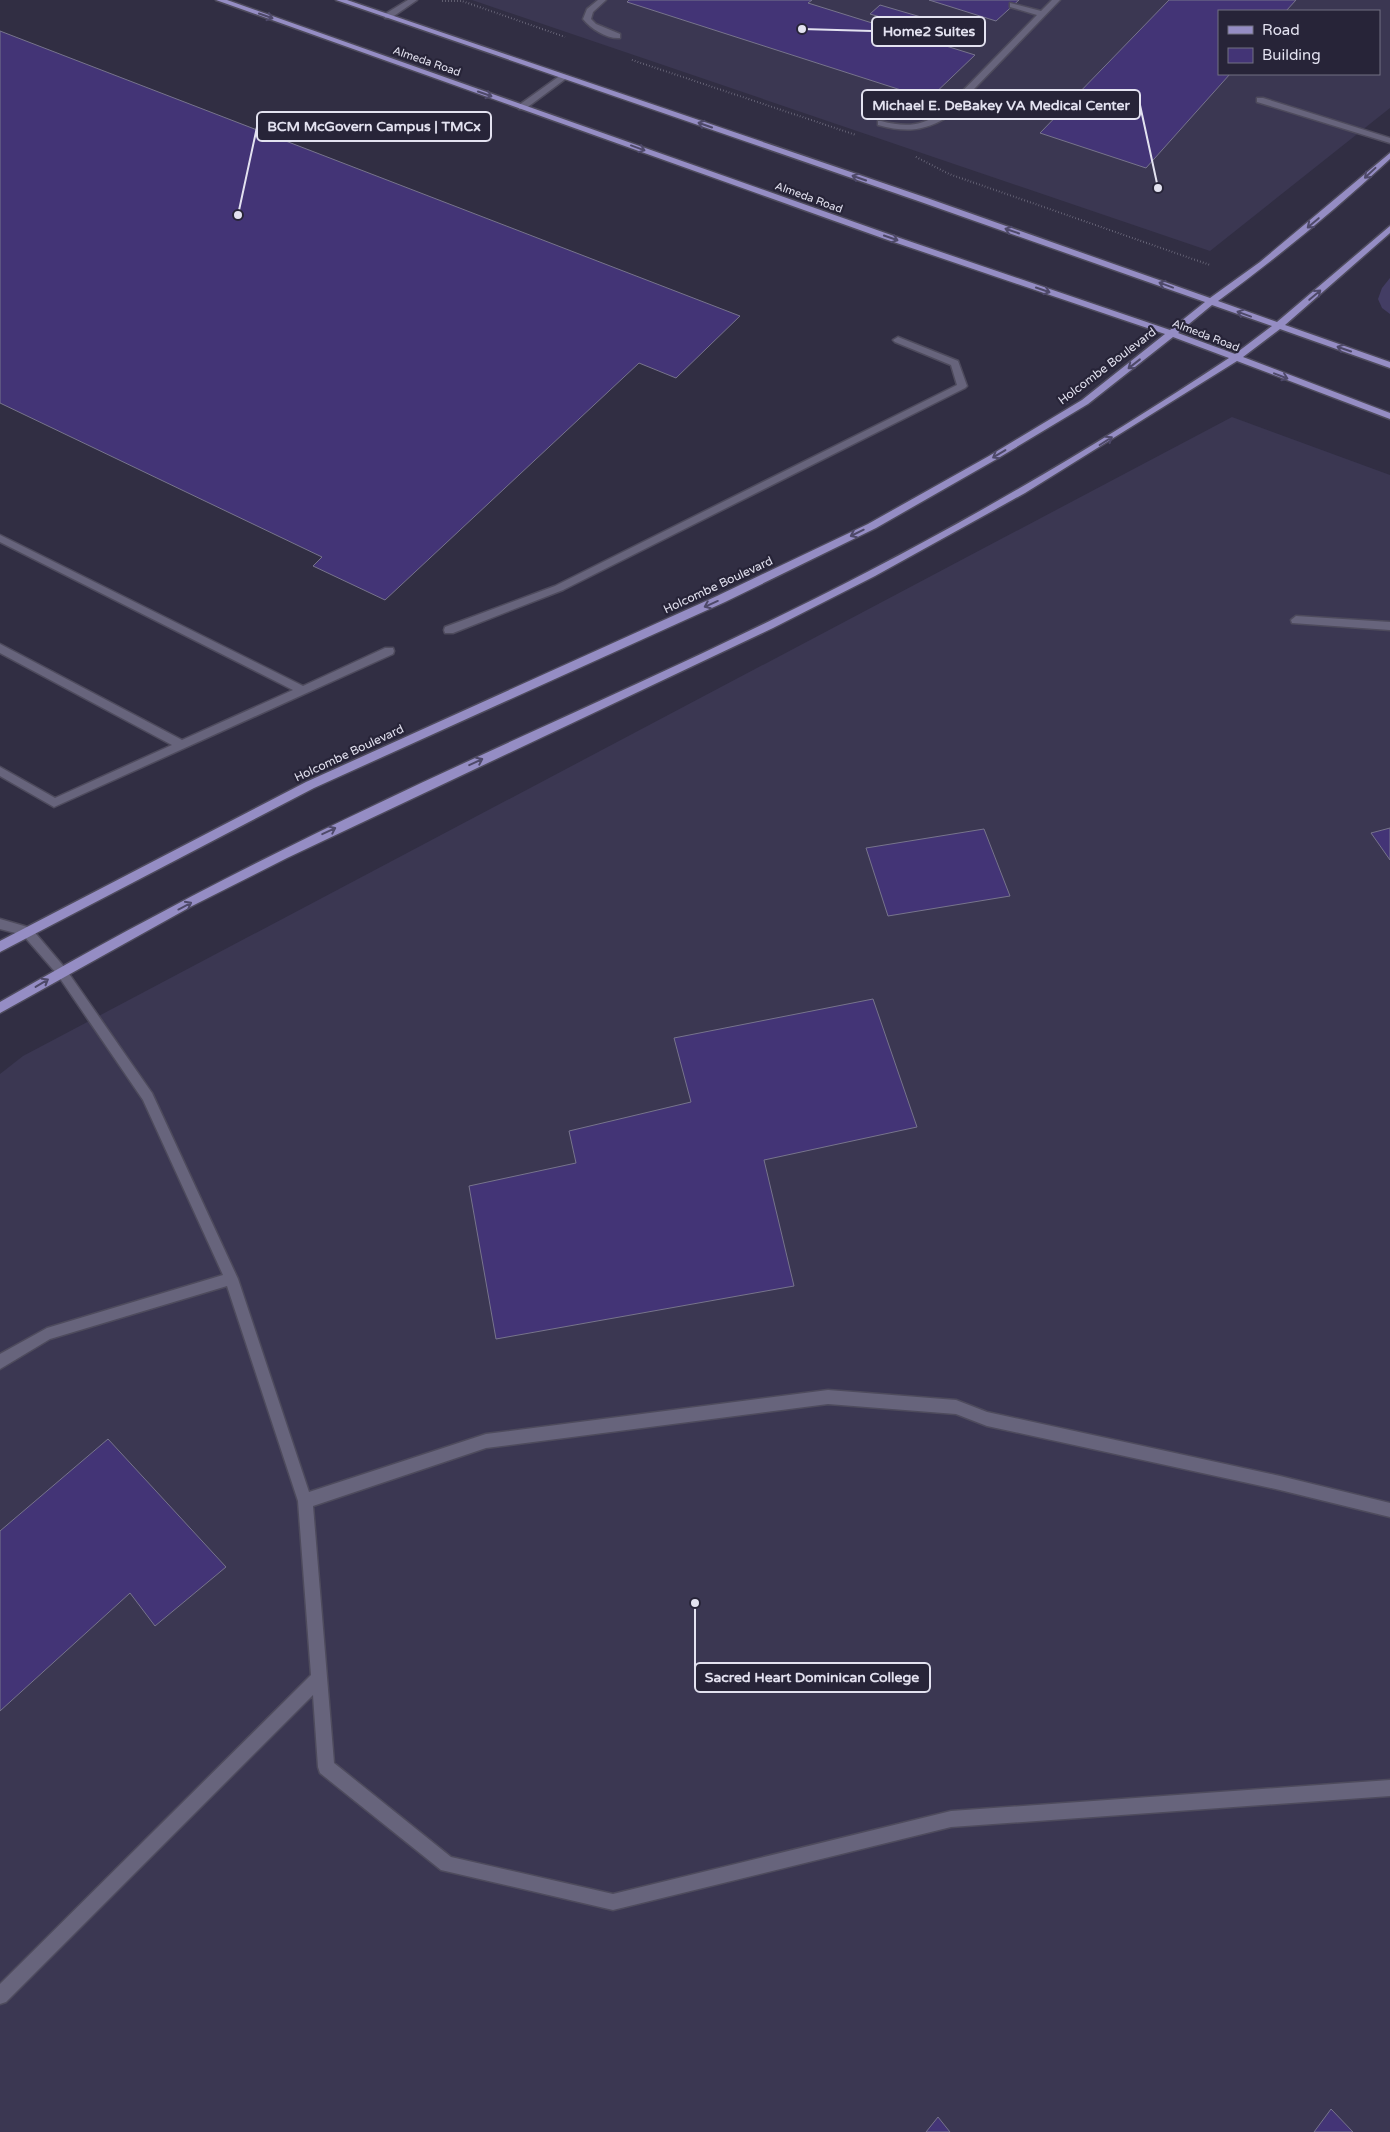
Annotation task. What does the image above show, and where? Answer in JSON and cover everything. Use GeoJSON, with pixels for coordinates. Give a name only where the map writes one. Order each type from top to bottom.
{"type":"FeatureCollection","features":[{"type":"Feature","properties":{"kind":"main road","name":"Almeda Road"},"geometry":{"type":"LineString","coordinates":[[220,0],[888,237],[1173,334],[1390,416]]}},
{"type":"Feature","properties":{"kind":"main road"},"geometry":{"type":"LineString","coordinates":[[340,0],[942,206],[1390,364]]}},
{"type":"Feature","properties":{"kind":"main road","name":"Holcombe Boulevard"},"geometry":{"type":"LineString","coordinates":[[0,947],[27,931],[310,785],[721,599],[872,526],[992,458],[1085,402],[1263,264],[1350,191],[1390,154]]}},
{"type":"Feature","properties":{"kind":"main road"},"geometry":{"type":"LineString","coordinates":[[0,1008],[61,971],[319,836],[772,624],[907,555],[1043,479],[1236,358],[1278,326],[1390,229]]}},
{"type":"Feature","properties":{"kind":"lane"},"geometry":{"type":"LineString","coordinates":[[388,16],[412,0]]}},
{"type":"Feature","properties":{"kind":"lane"},"geometry":{"type":"LineString","coordinates":[[602,0],[590,11],[587,19],[593,26],[617,36]]}},
{"type":"Feature","properties":{"kind":"lane"},"geometry":{"type":"LineString","coordinates":[[882,123],[898,128],[914,129],[928,126],[943,116],[1056,0]]}},
{"type":"Feature","properties":{"kind":"lane"},"geometry":{"type":"LineString","coordinates":[[1013,5],[1042,14]]}},
{"type":"Feature","properties":{"kind":"lane"},"geometry":{"type":"LineString","coordinates":[[522,107],[564,77]]}},
{"type":"Feature","properties":{"kind":"lane"},"geometry":{"type":"LineString","coordinates":[[1260,100],[1390,141]]}},
{"type":"Feature","properties":{"kind":"lane"},"geometry":{"type":"LineString","coordinates":[[449,630],[558,588],[962,386],[955,363],[898,340]]}},
{"type":"Feature","properties":{"kind":"lane"},"geometry":{"type":"LineString","coordinates":[[0,538],[302,690]]}},
{"type":"Feature","properties":{"kind":"lane"},"geometry":{"type":"LineString","coordinates":[[1296,620],[1390,626]]}},
{"type":"Feature","properties":{"kind":"lane"},"geometry":{"type":"LineString","coordinates":[[0,648],[182,745]]}},
{"type":"Feature","properties":{"kind":"lane"},"geometry":{"type":"LineString","coordinates":[[0,771],[54,803],[389,651]]}},
{"type":"Feature","properties":{"kind":"lane"},"geometry":{"type":"LineString","coordinates":[[0,924],[27,931],[61,971],[148,1097],[231,1279],[305,1501],[326,1768],[448,1864],[613,1902],[950,1819],[1390,1788]]}},
{"type":"Feature","properties":{"kind":"lane"},"geometry":{"type":"LineString","coordinates":[[0,1362],[47,1334],[231,1279]]}},
{"type":"Feature","properties":{"kind":"lane"},"geometry":{"type":"LineString","coordinates":[[305,1501],[486,1441],[828,1397],[956,1407],[987,1419],[1280,1483],[1390,1510]]}},
{"type":"Feature","properties":{"kind":"lane"},"geometry":{"type":"LineString","coordinates":[[0,1996],[318,1679]]}},
{"type":"Feature","properties":{"kind":"path"},"geometry":{"type":"LineString","coordinates":[[438,0],[462,1],[572,40]]}},
{"type":"Feature","properties":{"kind":"path"},"geometry":{"type":"LineString","coordinates":[[628,59],[855,135]]}},
{"type":"Feature","properties":{"kind":"path"},"geometry":{"type":"LineString","coordinates":[[913,155],[949,174],[1215,267]]}},
{"type":"Feature","properties":{"kind":"shaded area"},"geometry":{"type":"Polygon","coordinates":[[[472,0],[1390,0],[1390,108],[1210,251],[472,0]]]}},
{"type":"Feature","properties":{"kind":"shaded area"},"geometry":{"type":"Polygon","coordinates":[[[1390,278],[1390,314],[1382,308],[1378,299],[1382,288],[1390,278]]]}},
{"type":"Feature","properties":{"kind":"shaded area"},"geometry":{"type":"Polygon","coordinates":[[[1232,417],[1390,475],[1390,2132],[0,2132],[0,1074],[23,1056],[1232,417]]]}},
{"type":"Feature","properties":{"kind":"building"},"geometry":{"type":"Polygon","coordinates":[[[629,0],[812,0],[808,3],[975,55],[929,99],[627,2],[629,0]]]}},
{"type":"Feature","properties":{"kind":"building"},"geometry":{"type":"Polygon","coordinates":[[[929,0],[1019,0],[996,21],[929,0]]]}},
{"type":"Feature","properties":{"kind":"building"},"geometry":{"type":"Polygon","coordinates":[[[1169,0],[1296,0],[1287,10],[1218,10],[1218,75],[1229,75],[1146,168],[1040,133],[1169,0]]]}},
{"type":"Feature","properties":{"kind":"building"},"geometry":{"type":"Polygon","coordinates":[[[880,5],[921,17],[911,26],[870,14],[880,5]]]}},
{"type":"Feature","properties":{"kind":"building"},"geometry":{"type":"Polygon","coordinates":[[[0,31],[740,316],[676,378],[639,363],[385,600],[313,566],[322,557],[0,403],[0,31]]]}},
{"type":"Feature","properties":{"kind":"building"},"geometry":{"type":"Polygon","coordinates":[[[1390,828],[1390,860],[1371,833],[1390,828]]]}},
{"type":"Feature","properties":{"kind":"building"},"geometry":{"type":"Polygon","coordinates":[[[984,829],[1010,896],[888,916],[866,848],[984,829]]]}},
{"type":"Feature","properties":{"kind":"building"},"geometry":{"type":"Polygon","coordinates":[[[873,999],[917,1127],[764,1160],[794,1286],[496,1339],[469,1186],[576,1163],[569,1131],[691,1102],[674,1038],[873,999]]]}},
{"type":"Feature","properties":{"kind":"building"},"geometry":{"type":"Polygon","coordinates":[[[108,1439],[226,1567],[155,1626],[130,1593],[0,1711],[0,1531],[108,1439]]]}},
{"type":"Feature","properties":{"kind":"building"},"geometry":{"type":"Polygon","coordinates":[[[1331,2109],[1353,2132],[1314,2132],[1331,2109]]]}},
{"type":"Feature","properties":{"kind":"building"},"geometry":{"type":"Polygon","coordinates":[[[938,2117],[950,2132],[926,2132],[938,2117]]]}},
{"type":"Feature","properties":{"kind":"place","name":"Home2 Suites"},"geometry":{"type":"Point","coordinates":[802,29]}},
{"type":"Feature","properties":{"kind":"place","name":"Michael E. DeBakey VA Medical Center"},"geometry":{"type":"Point","coordinates":[1158,188]}},
{"type":"Feature","properties":{"kind":"place","name":"BCM McGovern Campus | TMCx"},"geometry":{"type":"Point","coordinates":[238,215]}},
{"type":"Feature","properties":{"kind":"place","name":"Sacred Heart Dominican College"},"geometry":{"type":"Point","coordinates":[695,1603]}}]}
